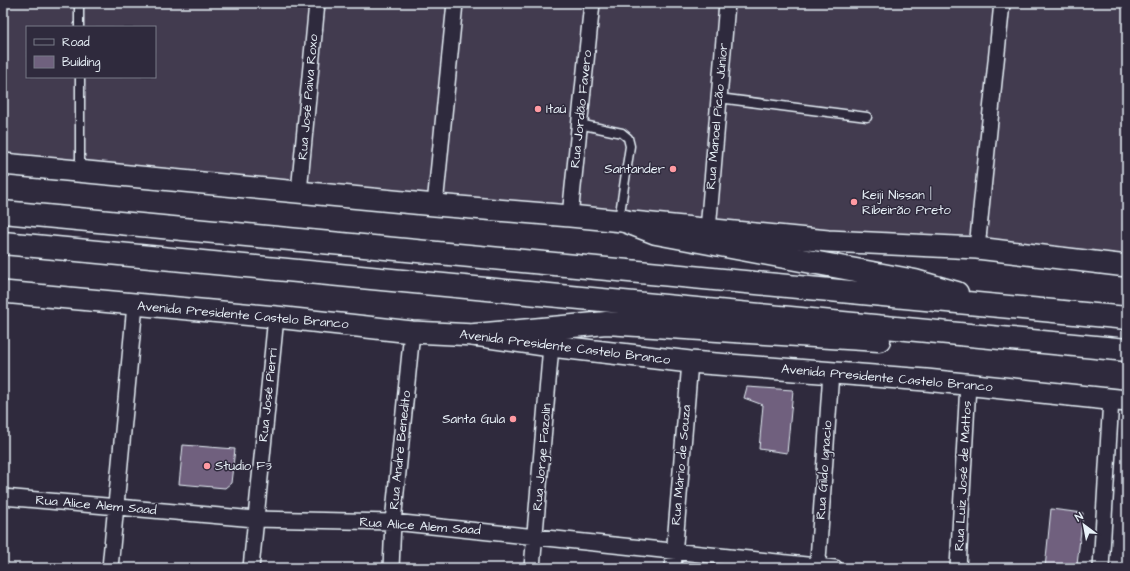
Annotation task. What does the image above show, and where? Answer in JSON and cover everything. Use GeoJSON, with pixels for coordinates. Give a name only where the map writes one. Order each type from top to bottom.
{"type":"FeatureCollection","features":[{"type":"Feature","properties":{"kind":"main road"},"geometry":{"type":"LineString","coordinates":[[3,164],[828,241],[977,248],[1127,266]]}},
{"type":"Feature","properties":{"kind":"main road"},"geometry":{"type":"LineString","coordinates":[[3,212],[1127,318]]}},
{"type":"Feature","properties":{"kind":"main road"},"geometry":{"type":"LineString","coordinates":[[622,221],[656,233],[915,281],[1014,308]]}},
{"type":"Feature","properties":{"kind":"main road"},"geometry":{"type":"LineString","coordinates":[[3,243],[1127,350]]}},
{"type":"Feature","properties":{"kind":"main road","name":"Avenida Presidente Castelo Branco"},"geometry":{"type":"LineString","coordinates":[[3,292],[276,317],[412,332],[475,335],[551,346],[690,362],[968,384],[1119,400]]}},
{"type":"Feature","properties":{"kind":"main road"},"geometry":{"type":"LineString","coordinates":[[475,335],[606,323],[885,341],[1045,342]]}},
{"type":"Feature","properties":{"kind":"street","name":"Rua José Paiva Roxo"},"geometry":{"type":"LineString","coordinates":[[299,192],[317,3]]}},
{"type":"Feature","properties":{"kind":"street"},"geometry":{"type":"LineString","coordinates":[[435,205],[455,3]]}},
{"type":"Feature","properties":{"kind":"street","name":"Rua Jordão Favero"},"geometry":{"type":"LineString","coordinates":[[570,216],[592,3]]}},
{"type":"Feature","properties":{"kind":"street","name":"Rua Manoel Picão Júnior"},"geometry":{"type":"LineString","coordinates":[[708,230],[727,3]]}},
{"type":"Feature","properties":{"kind":"street"},"geometry":{"type":"LineString","coordinates":[[977,248],[1002,3]]}},
{"type":"Feature","properties":{"kind":"street"},"geometry":{"type":"LineString","coordinates":[[110,568],[135,305]]}},
{"type":"Feature","properties":{"kind":"street","name":"Rua José Pierri"},"geometry":{"type":"LineString","coordinates":[[250,568],[276,317]]}},
{"type":"Feature","properties":{"kind":"street","name":"Rua André Benedito"},"geometry":{"type":"LineString","coordinates":[[391,568],[393,522],[412,332]]}},
{"type":"Feature","properties":{"kind":"street","name":"Rua Jorge Fazolin"},"geometry":{"type":"LineString","coordinates":[[532,568],[551,346]]}},
{"type":"Feature","properties":{"kind":"street","name":"Rua Mário de Souza"},"geometry":{"type":"LineString","coordinates":[[673,568],[690,362]]}},
{"type":"Feature","properties":{"kind":"street","name":"Rua Gildo Ignacio"},"geometry":{"type":"LineString","coordinates":[[816,567],[818,560],[831,372]]}},
{"type":"Feature","properties":{"kind":"street","name":"Rua Luiz José de Mattos"},"geometry":{"type":"LineString","coordinates":[[958,568],[968,384]]}},
{"type":"Feature","properties":{"kind":"street"},"geometry":{"type":"LineString","coordinates":[[1101,568],[1119,400]]}},
{"type":"Feature","properties":{"kind":"street","name":"Rua Alice Alem Saad"},"geometry":{"type":"LineString","coordinates":[[3,497],[255,519],[393,522],[835,568]]}},
{"type":"Feature","properties":{"kind":"lane"},"geometry":{"type":"LineString","coordinates":[[79,3],[80,26]]}},
{"type":"Feature","properties":{"kind":"lane"},"geometry":{"type":"LineString","coordinates":[[80,78],[80,171]]}},
{"type":"Feature","properties":{"kind":"lane"},"geometry":{"type":"LineString","coordinates":[[719,98],[867,117]]}},
{"type":"Feature","properties":{"kind":"lane"},"geometry":{"type":"LineString","coordinates":[[580,124],[622,133],[628,138],[630,146],[622,221]]}},
{"type":"Feature","properties":{"kind":"shaded area"},"geometry":{"type":"Polygon","coordinates":[[[3,3],[1127,3],[1127,266],[3,164],[3,3]]]}},
{"type":"Feature","properties":{"kind":"building"},"geometry":{"type":"Polygon","coordinates":[[[747,387],[793,390],[787,453],[759,449],[763,405],[744,398],[747,387]]]}},
{"type":"Feature","properties":{"kind":"building","name":"Studio F3"},"geometry":{"type":"Polygon","coordinates":[[[183,445],[235,449],[231,483],[225,488],[179,484],[183,445]]]}},
{"type":"Feature","properties":{"kind":"building"},"geometry":{"type":"Polygon","coordinates":[[[1051,509],[1083,513],[1077,565],[1072,568],[1045,568],[1051,509]]]}},
{"type":"Feature","properties":{"kind":"place","name":"Itaú"},"geometry":{"type":"Point","coordinates":[538,109]}},
{"type":"Feature","properties":{"kind":"place","name":"Santander"},"geometry":{"type":"Point","coordinates":[673,169]}},
{"type":"Feature","properties":{"kind":"place","name":"Keiji Nissan | Ribeirão Preto"},"geometry":{"type":"Point","coordinates":[854,202]}},
{"type":"Feature","properties":{"kind":"place","name":"Santa Gula"},"geometry":{"type":"Point","coordinates":[513,419]}},
{"type":"Feature","properties":{"kind":"place","name":"Studio F3"},"geometry":{"type":"Point","coordinates":[207,466]}}]}
